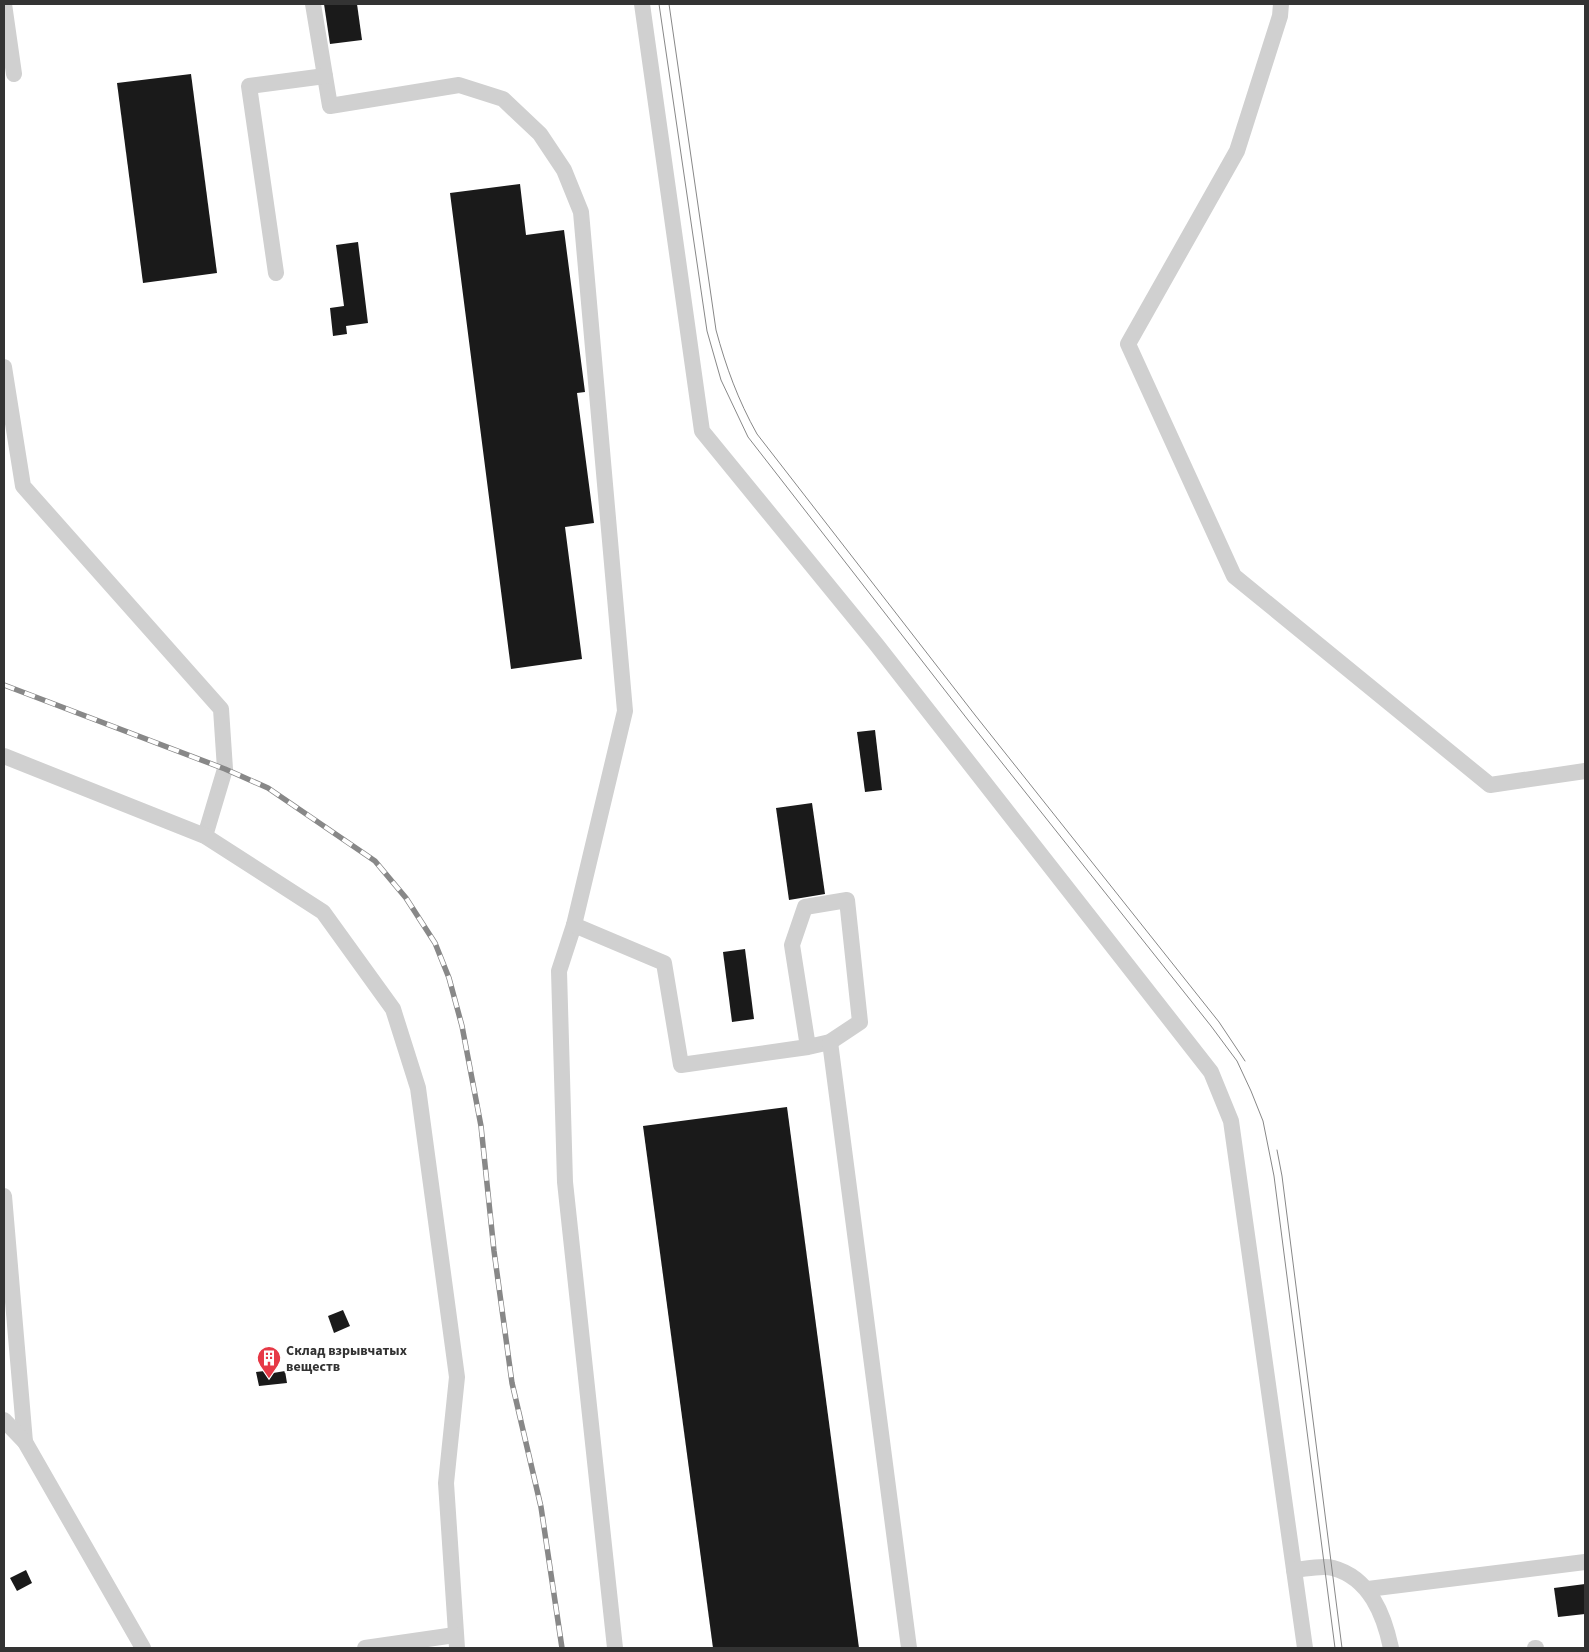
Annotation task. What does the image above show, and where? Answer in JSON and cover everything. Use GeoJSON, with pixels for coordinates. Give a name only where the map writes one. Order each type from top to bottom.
{"type":"FeatureCollection","features":[{"type":"Feature","properties":{"kind":"street"},"geometry":{"type":"LineString","coordinates":[[4,4],[14,74]]}},
{"type":"Feature","properties":{"kind":"street"},"geometry":{"type":"LineString","coordinates":[[313,4],[330,106],[459,85],[503,100],[540,134],[564,170],[580,212],[625,711],[574,925],[558,971],[565,1182],[615,1648]]}},
{"type":"Feature","properties":{"kind":"street"},"geometry":{"type":"LineString","coordinates":[[642,4],[702,431],[876,644],[1211,1072],[1231,1121],[1305,1648]]}},
{"type":"Feature","properties":{"kind":"street"},"geometry":{"type":"LineString","coordinates":[[1281,4],[1280,16],[1237,151],[1128,344],[1234,576],[1490,785],[1585,771]]}},
{"type":"Feature","properties":{"kind":"street"},"geometry":{"type":"LineString","coordinates":[[276,273],[249,86],[325,76]]}},
{"type":"Feature","properties":{"kind":"street"},"geometry":{"type":"LineString","coordinates":[[4,367],[23,486],[221,708],[225,769],[205,836]]}},
{"type":"Feature","properties":{"kind":"street"},"geometry":{"type":"LineString","coordinates":[[4,756],[205,836],[323,912],[393,1009],[418,1088],[457,1378],[446,1483],[456,1642],[365,1648]]}},
{"type":"Feature","properties":{"kind":"street"},"geometry":{"type":"LineString","coordinates":[[574,925],[664,963],[680,1065],[808,1048],[830,1042],[860,1022],[847,900],[804,907],[792,945],[808,1048]]}},
{"type":"Feature","properties":{"kind":"street"},"geometry":{"type":"LineString","coordinates":[[830,1042],[909,1648]]}},
{"type":"Feature","properties":{"kind":"street"},"geometry":{"type":"LineString","coordinates":[[4,1196],[25,1442]]}},
{"type":"Feature","properties":{"kind":"street"},"geometry":{"type":"LineString","coordinates":[[4,1420],[25,1442],[143,1648]]}},
{"type":"Feature","properties":{"kind":"street"},"geometry":{"type":"LineString","coordinates":[[1368,1589],[1585,1562]]}},
{"type":"Feature","properties":{"kind":"street"},"geometry":{"type":"LineString","coordinates":[[1294,1570],[1332,1567],[1350,1576],[1368,1589],[1386,1624],[1391,1648]]}},
{"type":"Feature","properties":{"kind":"building"},"geometry":{"type":"Polygon","coordinates":[[[324,4],[357,4],[362,40],[330,44],[324,4]]]}},
{"type":"Feature","properties":{"kind":"building"},"geometry":{"type":"Polygon","coordinates":[[[191,74],[217,273],[143,283],[117,83],[191,74]]]}},
{"type":"Feature","properties":{"kind":"building"},"geometry":{"type":"Polygon","coordinates":[[[520,184],[526,235],[564,230],[585,392],[577,393],[594,523],[565,527],[582,659],[511,669],[450,193],[520,184]]]}},
{"type":"Feature","properties":{"kind":"building"},"geometry":{"type":"Polygon","coordinates":[[[358,242],[368,323],[346,326],[347,334],[333,336],[330,308],[344,306],[336,245],[358,242]]]}},
{"type":"Feature","properties":{"kind":"building"},"geometry":{"type":"Polygon","coordinates":[[[875,730],[882,790],[865,792],[857,732],[875,730]]]}},
{"type":"Feature","properties":{"kind":"building"},"geometry":{"type":"Polygon","coordinates":[[[812,803],[825,894],[789,900],[776,808],[812,803]]]}},
{"type":"Feature","properties":{"kind":"building"},"geometry":{"type":"Polygon","coordinates":[[[745,949],[754,1019],[732,1022],[723,952],[745,949]]]}},
{"type":"Feature","properties":{"kind":"building"},"geometry":{"type":"Polygon","coordinates":[[[787,1107],[859,1648],[713,1648],[643,1126],[787,1107]]]}},
{"type":"Feature","properties":{"kind":"building"},"geometry":{"type":"Polygon","coordinates":[[[343,1310],[350,1326],[334,1333],[328,1316],[343,1310]]]}},
{"type":"Feature","properties":{"kind":"building","name":"Склад взрывчатых веществ"},"geometry":{"type":"Polygon","coordinates":[[[273,1370],[273,1373],[285,1371],[287,1383],[259,1386],[256,1372],[273,1370]]]}},
{"type":"Feature","properties":{"kind":"building"},"geometry":{"type":"Polygon","coordinates":[[[26,1570],[32,1583],[17,1591],[10,1578],[26,1570]]]}},
{"type":"Feature","properties":{"kind":"building"},"geometry":{"type":"Polygon","coordinates":[[[1585,1584],[1585,1614],[1558,1617],[1554,1588],[1585,1584]]]}},
{"type":"Feature","properties":{"kind":"tram line"},"geometry":{"type":"LineString","coordinates":[[659,4],[707,331],[721,380],[748,437],[968,720],[1211,1026],[1237,1061],[1251,1091],[1263,1121],[1274,1176],[1335,1648]]}},
{"type":"Feature","properties":{"kind":"tram line"},"geometry":{"type":"LineString","coordinates":[[669,4],[716,330],[733,383],[757,434],[975,715],[1219,1022],[1245,1061]]}},
{"type":"Feature","properties":{"kind":"tram line"},"geometry":{"type":"LineString","coordinates":[[1277,1150],[1282,1176],[1342,1648]]}},
{"type":"Feature","properties":{"kind":"railway"},"geometry":{"type":"LineString","coordinates":[[4,685],[225,769],[268,788],[375,861],[406,898],[435,943],[449,978],[462,1026],[481,1126],[494,1251],[512,1383],[541,1507],[562,1648]]}},
{"type":"Feature","properties":{"kind":"place","name":"Склад взрывчатых веществ"},"geometry":{"type":"Point","coordinates":[269,1379]}}]}
